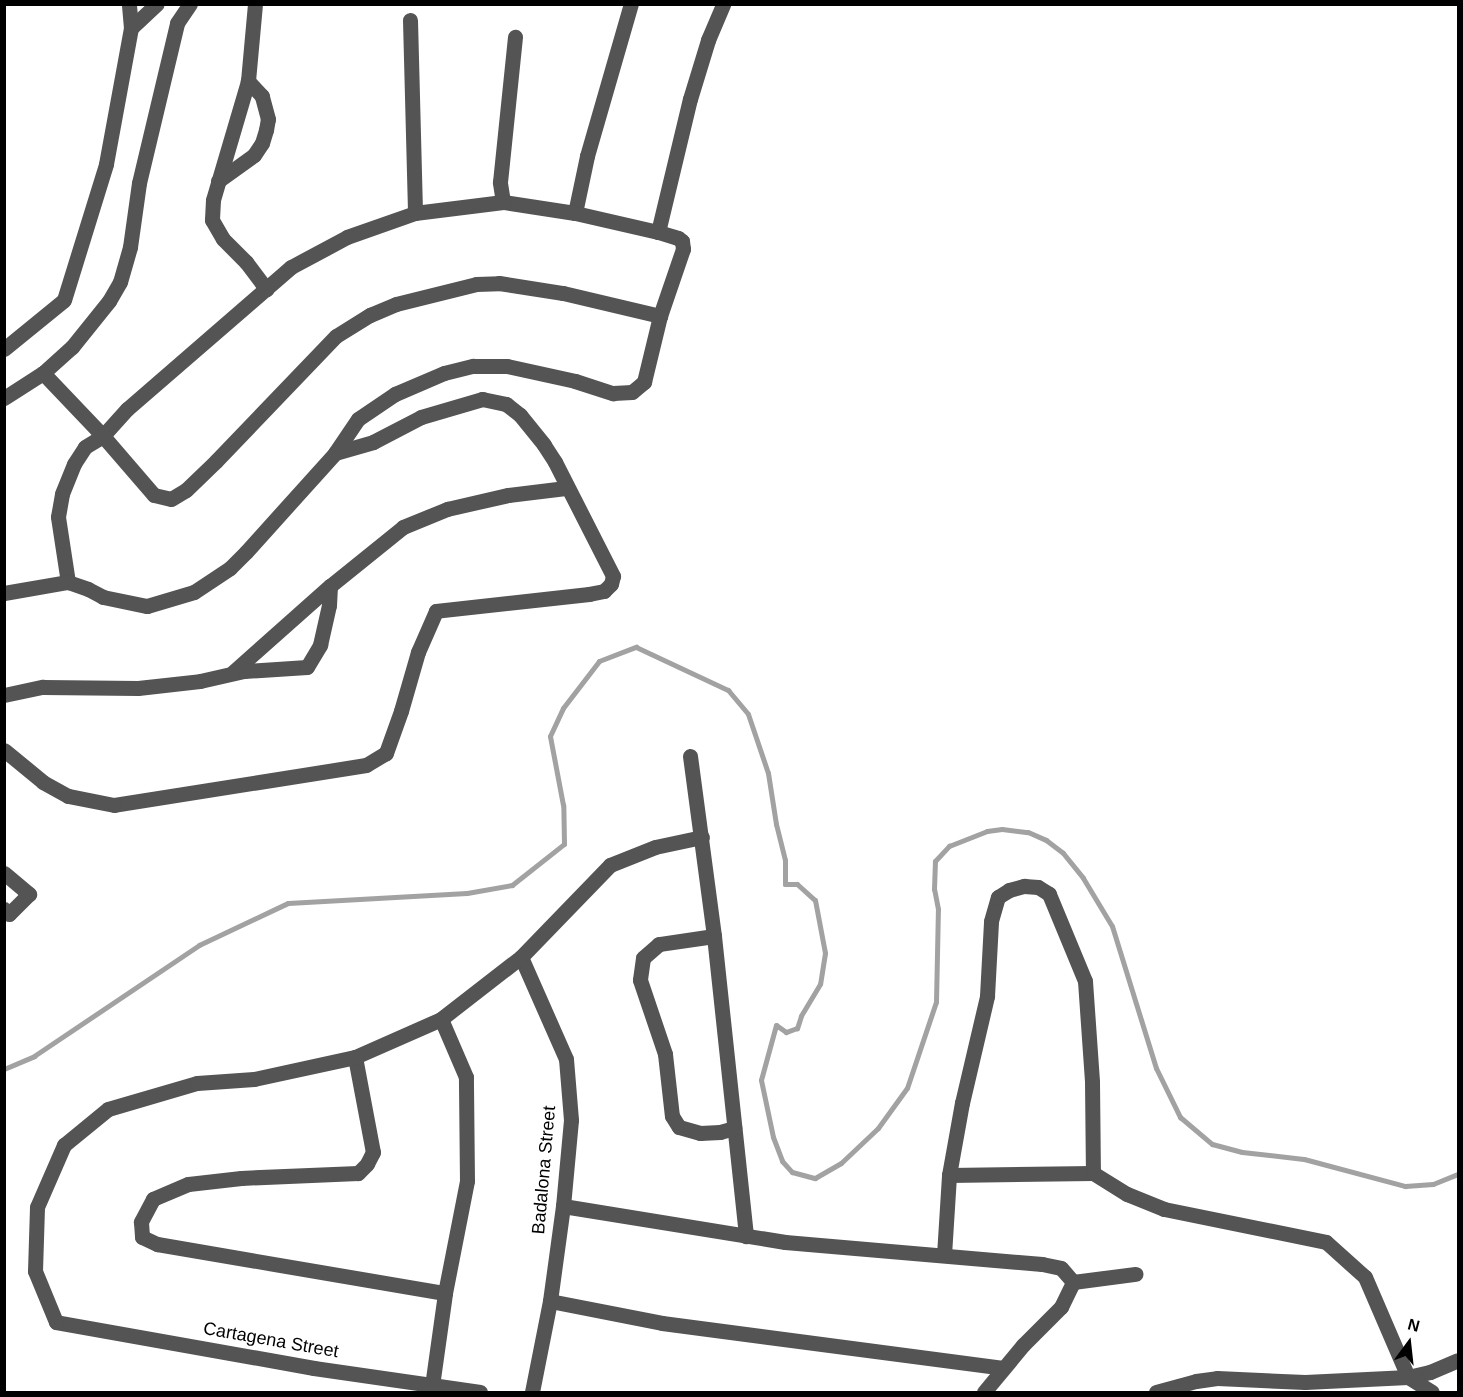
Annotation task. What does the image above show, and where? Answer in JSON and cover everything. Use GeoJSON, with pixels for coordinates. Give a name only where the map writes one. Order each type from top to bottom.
{"type":"FeatureCollection","features":[{"type":"Feature","properties":{"kind":"street"},"geometry":{"type":"LineString","coordinates":[[4,349],[63,300],[106,164],[131,28],[129,4]]}},
{"type":"Feature","properties":{"kind":"street"},"geometry":{"type":"LineString","coordinates":[[131,28],[158,4]]}},
{"type":"Feature","properties":{"kind":"street"},"geometry":{"type":"LineString","coordinates":[[4,398],[43,373],[72,347],[109,301],[120,282],[130,247],[139,183],[177,23],[190,4]]}},
{"type":"Feature","properties":{"kind":"street"},"geometry":{"type":"LineString","coordinates":[[255,4],[248,81],[218,181],[212,220],[223,239],[246,262],[266,289]]}},
{"type":"Feature","properties":{"kind":"street"},"geometry":{"type":"LineString","coordinates":[[575,213],[587,156],[631,4]]}},
{"type":"Feature","properties":{"kind":"street"},"geometry":{"type":"LineString","coordinates":[[658,232],[690,99],[708,40],[723,4]]}},
{"type":"Feature","properties":{"kind":"street"},"geometry":{"type":"LineString","coordinates":[[410,20],[415,213]]}},
{"type":"Feature","properties":{"kind":"street"},"geometry":{"type":"LineString","coordinates":[[503,202],[500,182],[515,37]]}},
{"type":"Feature","properties":{"kind":"street"},"geometry":{"type":"LineString","coordinates":[[218,181],[254,155],[266,130],[268,119],[262,96],[248,81]]}},
{"type":"Feature","properties":{"kind":"street"},"geometry":{"type":"LineString","coordinates":[[4,593],[68,582],[88,588],[103,597],[147,606],[194,592],[230,568],[246,552],[335,453],[358,419],[395,394],[444,373],[474,366],[507,366],[575,381],[613,393],[632,392],[644,382],[660,316],[683,249],[678,238],[575,213],[503,202],[415,213],[347,237],[291,267],[127,409],[103,436],[85,447],[74,464],[62,494],[58,517],[68,582]]}},
{"type":"Feature","properties":{"kind":"street"},"geometry":{"type":"LineString","coordinates":[[43,373],[103,436],[154,495],[171,499],[186,490],[216,461],[336,336],[369,315],[396,304],[476,284],[499,283],[563,293],[660,316]]}},
{"type":"Feature","properties":{"kind":"street"},"geometry":{"type":"LineString","coordinates":[[4,750],[43,782],[68,796],[114,806],[351,768],[372,762],[386,753],[418,652],[436,611],[589,594],[604,591],[611,585],[610,568],[566,488],[555,462],[520,415],[506,404],[482,399],[422,417],[373,442],[335,453]]}},
{"type":"Feature","properties":{"kind":"street"},"geometry":{"type":"LineString","coordinates":[[233,673],[384,540],[424,516],[508,495],[566,488]]}},
{"type":"Feature","properties":{"kind":"street"},"geometry":{"type":"LineString","coordinates":[[4,695],[43,687],[138,688],[200,681],[233,673],[307,667],[320,645],[329,605],[330,586]]}},
{"type":"Feature","properties":{"kind":"street"},"geometry":{"type":"LineString","coordinates":[[690,756],[714,936],[746,1236]]}},
{"type":"Feature","properties":{"kind":"street"},"geometry":{"type":"LineString","coordinates":[[445,1293],[157,1244],[142,1236],[141,1222],[153,1199],[188,1184],[241,1178],[358,1173],[367,1164],[373,1152],[355,1057],[441,1019],[521,957],[610,865],[655,847],[702,837]]}},
{"type":"Feature","properties":{"kind":"street"},"geometry":{"type":"LineString","coordinates":[[4,873],[29,894],[9,914],[4,909]]}},
{"type":"Feature","properties":{"kind":"street"},"geometry":{"type":"LineString","coordinates":[[944,1256],[949,1175],[962,1103],[987,996],[990,921],[998,897],[1009,890],[1024,886],[1038,887],[1049,894],[1085,981],[1092,1082],[1093,1173]]}},
{"type":"Feature","properties":{"kind":"street"},"geometry":{"type":"LineString","coordinates":[[714,936],[658,944],[643,958],[640,980],[665,1054],[672,1116],[679,1127],[700,1133],[720,1132],[734,1128]]}},
{"type":"Feature","properties":{"kind":"street","name":"Badalona Street"},"geometry":{"type":"LineString","coordinates":[[521,957],[566,1059],[571,1120],[563,1206],[550,1301],[532,1392]]}},
{"type":"Feature","properties":{"kind":"street"},"geometry":{"type":"LineString","coordinates":[[432,1386],[445,1293],[467,1181],[466,1077],[441,1019]]}},
{"type":"Feature","properties":{"kind":"street","name":"Cartagena Street"},"geometry":{"type":"LineString","coordinates":[[355,1057],[254,1079],[197,1083],[108,1108],[64,1145],[38,1207],[35,1271],[56,1322],[432,1386],[480,1392]]}},
{"type":"Feature","properties":{"kind":"street"},"geometry":{"type":"LineString","coordinates":[[949,1175],[1093,1173],[1127,1194],[1164,1209],[1326,1242],[1365,1277],[1407,1377],[1432,1392]]}},
{"type":"Feature","properties":{"kind":"street"},"geometry":{"type":"LineString","coordinates":[[563,1206],[785,1242],[1061,1268],[1073,1282]]}},
{"type":"Feature","properties":{"kind":"street"},"geometry":{"type":"LineString","coordinates":[[1073,1282],[1135,1274]]}},
{"type":"Feature","properties":{"kind":"street"},"geometry":{"type":"LineString","coordinates":[[984,1392],[1003,1368],[1061,1307],[1073,1282]]}},
{"type":"Feature","properties":{"kind":"street"},"geometry":{"type":"LineString","coordinates":[[550,1301],[662,1323],[1003,1368]]}},
{"type":"Feature","properties":{"kind":"street"},"geometry":{"type":"LineString","coordinates":[[1156,1392],[1217,1378],[1305,1382],[1407,1377],[1430,1372],[1458,1360]]}},
{"type":"Feature","properties":{"kind":"waterway"},"geometry":{"type":"LineString","coordinates":[[4,1069],[34,1056],[199,945],[288,903],[467,893],[512,885],[564,844],[563,805],[550,736],[563,708],[599,661],[636,647],[728,690],[748,714],[768,773],[776,824],[785,860],[785,884],[797,884],[815,900],[825,953],[820,984],[801,1016],[797,1028],[786,1032],[776,1025],[761,1080],[773,1137],[782,1161],[792,1172],[815,1178],[841,1163],[878,1128],[907,1088],[936,1002],[938,909],[934,889],[935,861],[949,846],[987,831],[1002,829],[1028,832],[1046,840],[1063,853],[1083,878],[1112,926],[1156,1068],[1180,1117],[1212,1144],[1242,1152],[1304,1159],[1405,1186],[1433,1184],[1458,1174]]}}]}
